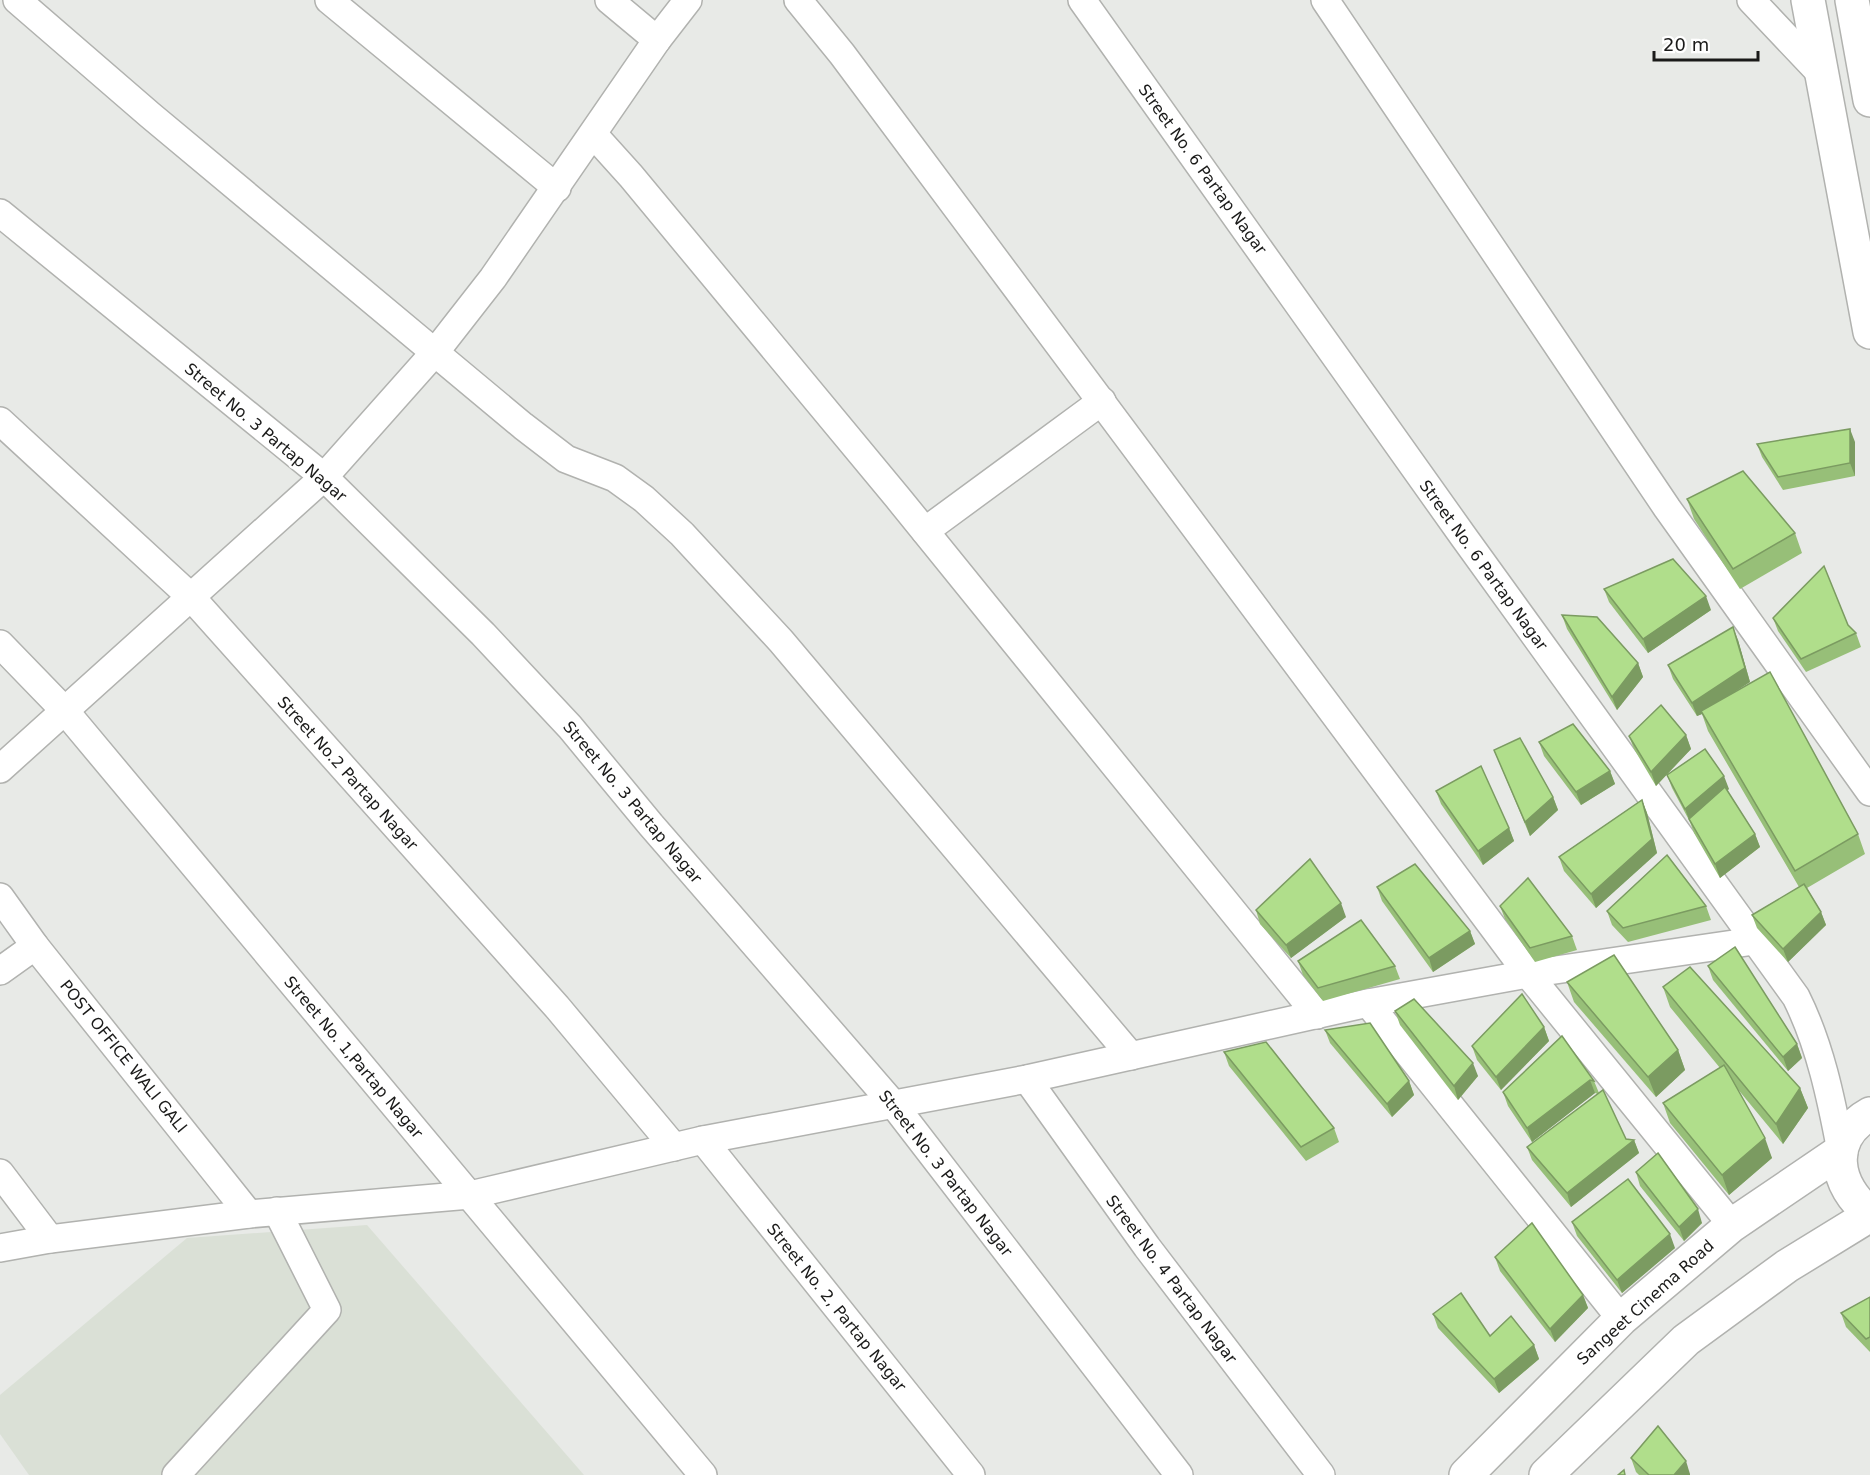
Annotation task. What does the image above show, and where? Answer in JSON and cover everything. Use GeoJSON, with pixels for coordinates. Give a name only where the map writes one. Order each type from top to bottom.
{"type":"FeatureCollection","features":[{"type":"Feature","properties":{"kind":"street"},"geometry":{"type":"LineString","coordinates":[[17,0],[150,115],[436,351],[523,426],[566,459],[615,478],[644,499],[682,534],[781,641],[1131,1056]]}},
{"type":"Feature","properties":{"kind":"street"},"geometry":{"type":"LineString","coordinates":[[329,0],[557,188]]}},
{"type":"Feature","properties":{"kind":"street"},"geometry":{"type":"LineString","coordinates":[[609,0],[657,40]]}},
{"type":"Feature","properties":{"kind":"street"},"geometry":{"type":"LineString","coordinates":[[0,769],[324,477],[436,351],[494,278],[657,40],[688,0]]}},
{"type":"Feature","properties":{"kind":"street"},"geometry":{"type":"LineString","coordinates":[[798,0],[842,54],[1528,974],[1732,1225]]}},
{"type":"Feature","properties":{"kind":"street","name":"Street No. 6 Partap Nagar"},"geometry":{"type":"LineString","coordinates":[[1083,0],[1796,997],[1807,1019],[1830,1096],[1841,1151]]}},
{"type":"Feature","properties":{"kind":"street"},"geometry":{"type":"LineString","coordinates":[[1325,0],[1667,508],[1870,792]]}},
{"type":"Feature","properties":{"kind":"street"},"geometry":{"type":"LineString","coordinates":[[1751,0],[1821,75]]}},
{"type":"Feature","properties":{"kind":"street"},"geometry":{"type":"LineString","coordinates":[[1808,0],[1870,332]]}},
{"type":"Feature","properties":{"kind":"street"},"geometry":{"type":"LineString","coordinates":[[1852,0],[1870,99]]}},
{"type":"Feature","properties":{"kind":"street"},"geometry":{"type":"LineString","coordinates":[[594,135],[639,185],[925,531],[1317,1015]]}},
{"type":"Feature","properties":{"kind":"street","name":"Street No. 3 Partap Nagar"},"geometry":{"type":"LineString","coordinates":[[0,213],[324,477],[483,634],[570,727],[651,825],[894,1105],[1179,1475]]}},
{"type":"Feature","properties":{"kind":"street"},"geometry":{"type":"LineString","coordinates":[[925,531],[1102,401]]}},
{"type":"Feature","properties":{"kind":"street","name":"Street No.2 Partap Nagar"},"geometry":{"type":"LineString","coordinates":[[0,421],[191,597],[557,1007],[674,1147]]}},
{"type":"Feature","properties":{"kind":"street","name":"Street No. 1,Partap Nagar"},"geometry":{"type":"LineString","coordinates":[[0,644],[65,711],[703,1475]]}},
{"type":"Feature","properties":{"kind":"street","name":"POST OFFICE WALI GALI"},"geometry":{"type":"LineString","coordinates":[[0,897],[35,946],[249,1214]]}},
{"type":"Feature","properties":{"kind":"street"},"geometry":{"type":"LineString","coordinates":[[0,1248],[50,1239],[249,1214],[470,1195],[703,1140],[1027,1079],[1368,1003],[1528,974],[1754,941]]}},
{"type":"Feature","properties":{"kind":"street"},"geometry":{"type":"LineString","coordinates":[[0,971],[35,946]]}},
{"type":"Feature","properties":{"kind":"street"},"geometry":{"type":"LineString","coordinates":[[1368,1003],[1621,1319]]}},
{"type":"Feature","properties":{"kind":"street","name":"Street No. 4 Partap Nagar"},"geometry":{"type":"LineString","coordinates":[[1027,1079],[1147,1247],[1321,1475]]}},
{"type":"Feature","properties":{"kind":"street"},"geometry":{"type":"LineString","coordinates":[[1546,1475],[1686,1340],[1787,1266],[1870,1214],[1856,1203],[1845,1188],[1840,1170],[1841,1151],[1848,1134],[1859,1120],[1870,1114]]}},
{"type":"Feature","properties":{"kind":"street","name":"Street No. 2, Partap Nagar"},"geometry":{"type":"LineString","coordinates":[[703,1140],[971,1475]]}},
{"type":"Feature","properties":{"kind":"street","name":"Sangeet Cinema Road"},"geometry":{"type":"LineString","coordinates":[[1466,1475],[1621,1319],[1732,1225],[1841,1151]]}},
{"type":"Feature","properties":{"kind":"street"},"geometry":{"type":"LineString","coordinates":[[0,1173],[50,1239]]}},
{"type":"Feature","properties":{"kind":"street"},"geometry":{"type":"LineString","coordinates":[[176,1475],[327,1310],[277,1211]]}},
{"type":"Feature","properties":{"kind":"shaded area"},"geometry":{"type":"Polygon","coordinates":[[[367,1225],[584,1475],[29,1475],[0,1434],[0,1395],[187,1238],[367,1225]]]}},
{"type":"Feature","properties":{"kind":"building"},"geometry":{"type":"Polygon","coordinates":[[[1850,429],[1850,463],[1778,477],[1757,444],[1850,429]]]}},
{"type":"Feature","properties":{"kind":"building"},"geometry":{"type":"Polygon","coordinates":[[[1743,471],[1795,533],[1733,569],[1687,499],[1743,471]]]}},
{"type":"Feature","properties":{"kind":"building"},"geometry":{"type":"Polygon","coordinates":[[[1673,559],[1706,596],[1643,639],[1604,589],[1673,559]]]}},
{"type":"Feature","properties":{"kind":"building"},"geometry":{"type":"Polygon","coordinates":[[[1824,566],[1848,625],[1856,633],[1801,659],[1773,618],[1824,566]]]}},
{"type":"Feature","properties":{"kind":"building"},"geometry":{"type":"Polygon","coordinates":[[[1562,615],[1597,617],[1638,663],[1612,697],[1562,615]]]}},
{"type":"Feature","properties":{"kind":"building"},"geometry":{"type":"Polygon","coordinates":[[[1733,627],[1745,668],[1692,703],[1668,665],[1733,627]]]}},
{"type":"Feature","properties":{"kind":"building"},"geometry":{"type":"Polygon","coordinates":[[[1770,672],[1858,834],[1795,871],[1701,711],[1770,672]]]}},
{"type":"Feature","properties":{"kind":"building"},"geometry":{"type":"Polygon","coordinates":[[[1661,705],[1686,735],[1651,772],[1629,736],[1661,705]]]}},
{"type":"Feature","properties":{"kind":"building"},"geometry":{"type":"Polygon","coordinates":[[[1573,724],[1610,771],[1576,792],[1539,742],[1573,724]]]}},
{"type":"Feature","properties":{"kind":"building"},"geometry":{"type":"Polygon","coordinates":[[[1520,738],[1553,797],[1525,822],[1494,750],[1520,738]]]}},
{"type":"Feature","properties":{"kind":"building"},"geometry":{"type":"Polygon","coordinates":[[[1705,749],[1724,776],[1685,809],[1667,775],[1705,749]]]}},
{"type":"Feature","properties":{"kind":"building"},"geometry":{"type":"Polygon","coordinates":[[[1481,766],[1509,828],[1478,851],[1436,791],[1481,766]]]}},
{"type":"Feature","properties":{"kind":"building"},"geometry":{"type":"Polygon","coordinates":[[[1725,787],[1755,834],[1715,864],[1689,819],[1725,787]]]}},
{"type":"Feature","properties":{"kind":"building"},"geometry":{"type":"Polygon","coordinates":[[[1642,800],[1652,839],[1591,894],[1559,857],[1642,800]]]}},
{"type":"Feature","properties":{"kind":"building"},"geometry":{"type":"Polygon","coordinates":[[[1667,855],[1706,906],[1623,928],[1607,911],[1667,855]]]}},
{"type":"Feature","properties":{"kind":"building"},"geometry":{"type":"Polygon","coordinates":[[[1310,859],[1341,903],[1286,945],[1256,910],[1310,859]]]}},
{"type":"Feature","properties":{"kind":"building"},"geometry":{"type":"Polygon","coordinates":[[[1415,864],[1470,931],[1429,958],[1377,887],[1415,864]]]}},
{"type":"Feature","properties":{"kind":"building"},"geometry":{"type":"Polygon","coordinates":[[[1528,878],[1572,936],[1530,948],[1500,906],[1528,878]]]}},
{"type":"Feature","properties":{"kind":"building"},"geometry":{"type":"Polygon","coordinates":[[[1804,884],[1821,912],[1783,949],[1752,915],[1804,884]]]}},
{"type":"Feature","properties":{"kind":"building"},"geometry":{"type":"Polygon","coordinates":[[[1361,920],[1395,966],[1318,988],[1298,961],[1361,920]]]}},
{"type":"Feature","properties":{"kind":"building"},"geometry":{"type":"Polygon","coordinates":[[[1735,947],[1797,1044],[1783,1057],[1708,966],[1735,947]]]}},
{"type":"Feature","properties":{"kind":"building"},"geometry":{"type":"Polygon","coordinates":[[[1614,955],[1678,1050],[1648,1077],[1567,982],[1614,955]]]}},
{"type":"Feature","properties":{"kind":"building"},"geometry":{"type":"Polygon","coordinates":[[[1690,967],[1800,1088],[1776,1124],[1663,987],[1690,967]]]}},
{"type":"Feature","properties":{"kind":"building"},"geometry":{"type":"Polygon","coordinates":[[[1522,994],[1544,1027],[1496,1077],[1472,1046],[1522,994]]]}},
{"type":"Feature","properties":{"kind":"building"},"geometry":{"type":"Polygon","coordinates":[[[1414,999],[1473,1063],[1454,1086],[1395,1011],[1414,999]]]}},
{"type":"Feature","properties":{"kind":"building"},"geometry":{"type":"Polygon","coordinates":[[[1370,1023],[1409,1081],[1387,1104],[1325,1030],[1370,1023]]]}},
{"type":"Feature","properties":{"kind":"building"},"geometry":{"type":"Polygon","coordinates":[[[1562,1036],[1594,1081],[1590,1080],[1527,1128],[1503,1092],[1562,1036]]]}},
{"type":"Feature","properties":{"kind":"building"},"geometry":{"type":"Polygon","coordinates":[[[1266,1042],[1334,1128],[1301,1147],[1224,1052],[1266,1042]]]}},
{"type":"Feature","properties":{"kind":"building"},"geometry":{"type":"Polygon","coordinates":[[[1724,1065],[1765,1138],[1722,1175],[1663,1103],[1724,1065]]]}},
{"type":"Feature","properties":{"kind":"building"},"geometry":{"type":"Polygon","coordinates":[[[1603,1090],[1626,1139],[1634,1140],[1567,1193],[1527,1147],[1603,1090]]]}},
{"type":"Feature","properties":{"kind":"building"},"geometry":{"type":"Polygon","coordinates":[[[1658,1153],[1698,1209],[1679,1227],[1636,1172],[1658,1153]]]}},
{"type":"Feature","properties":{"kind":"building"},"geometry":{"type":"Polygon","coordinates":[[[1628,1179],[1670,1234],[1617,1280],[1572,1222],[1628,1179]]]}},
{"type":"Feature","properties":{"kind":"building"},"geometry":{"type":"Polygon","coordinates":[[[1532,1223],[1583,1295],[1550,1329],[1495,1257],[1532,1223]]]}},
{"type":"Feature","properties":{"kind":"building"},"geometry":{"type":"Polygon","coordinates":[[[1461,1293],[1490,1336],[1511,1316],[1534,1345],[1494,1379],[1433,1314],[1461,1293]]]}},
{"type":"Feature","properties":{"kind":"building"},"geometry":{"type":"Polygon","coordinates":[[[1870,1297],[1870,1337],[1866,1339],[1841,1313],[1870,1297]]]}},
{"type":"Feature","properties":{"kind":"building"},"geometry":{"type":"Polygon","coordinates":[[[1658,1426],[1686,1461],[1674,1475],[1649,1475],[1631,1458],[1658,1426]]]}}]}
